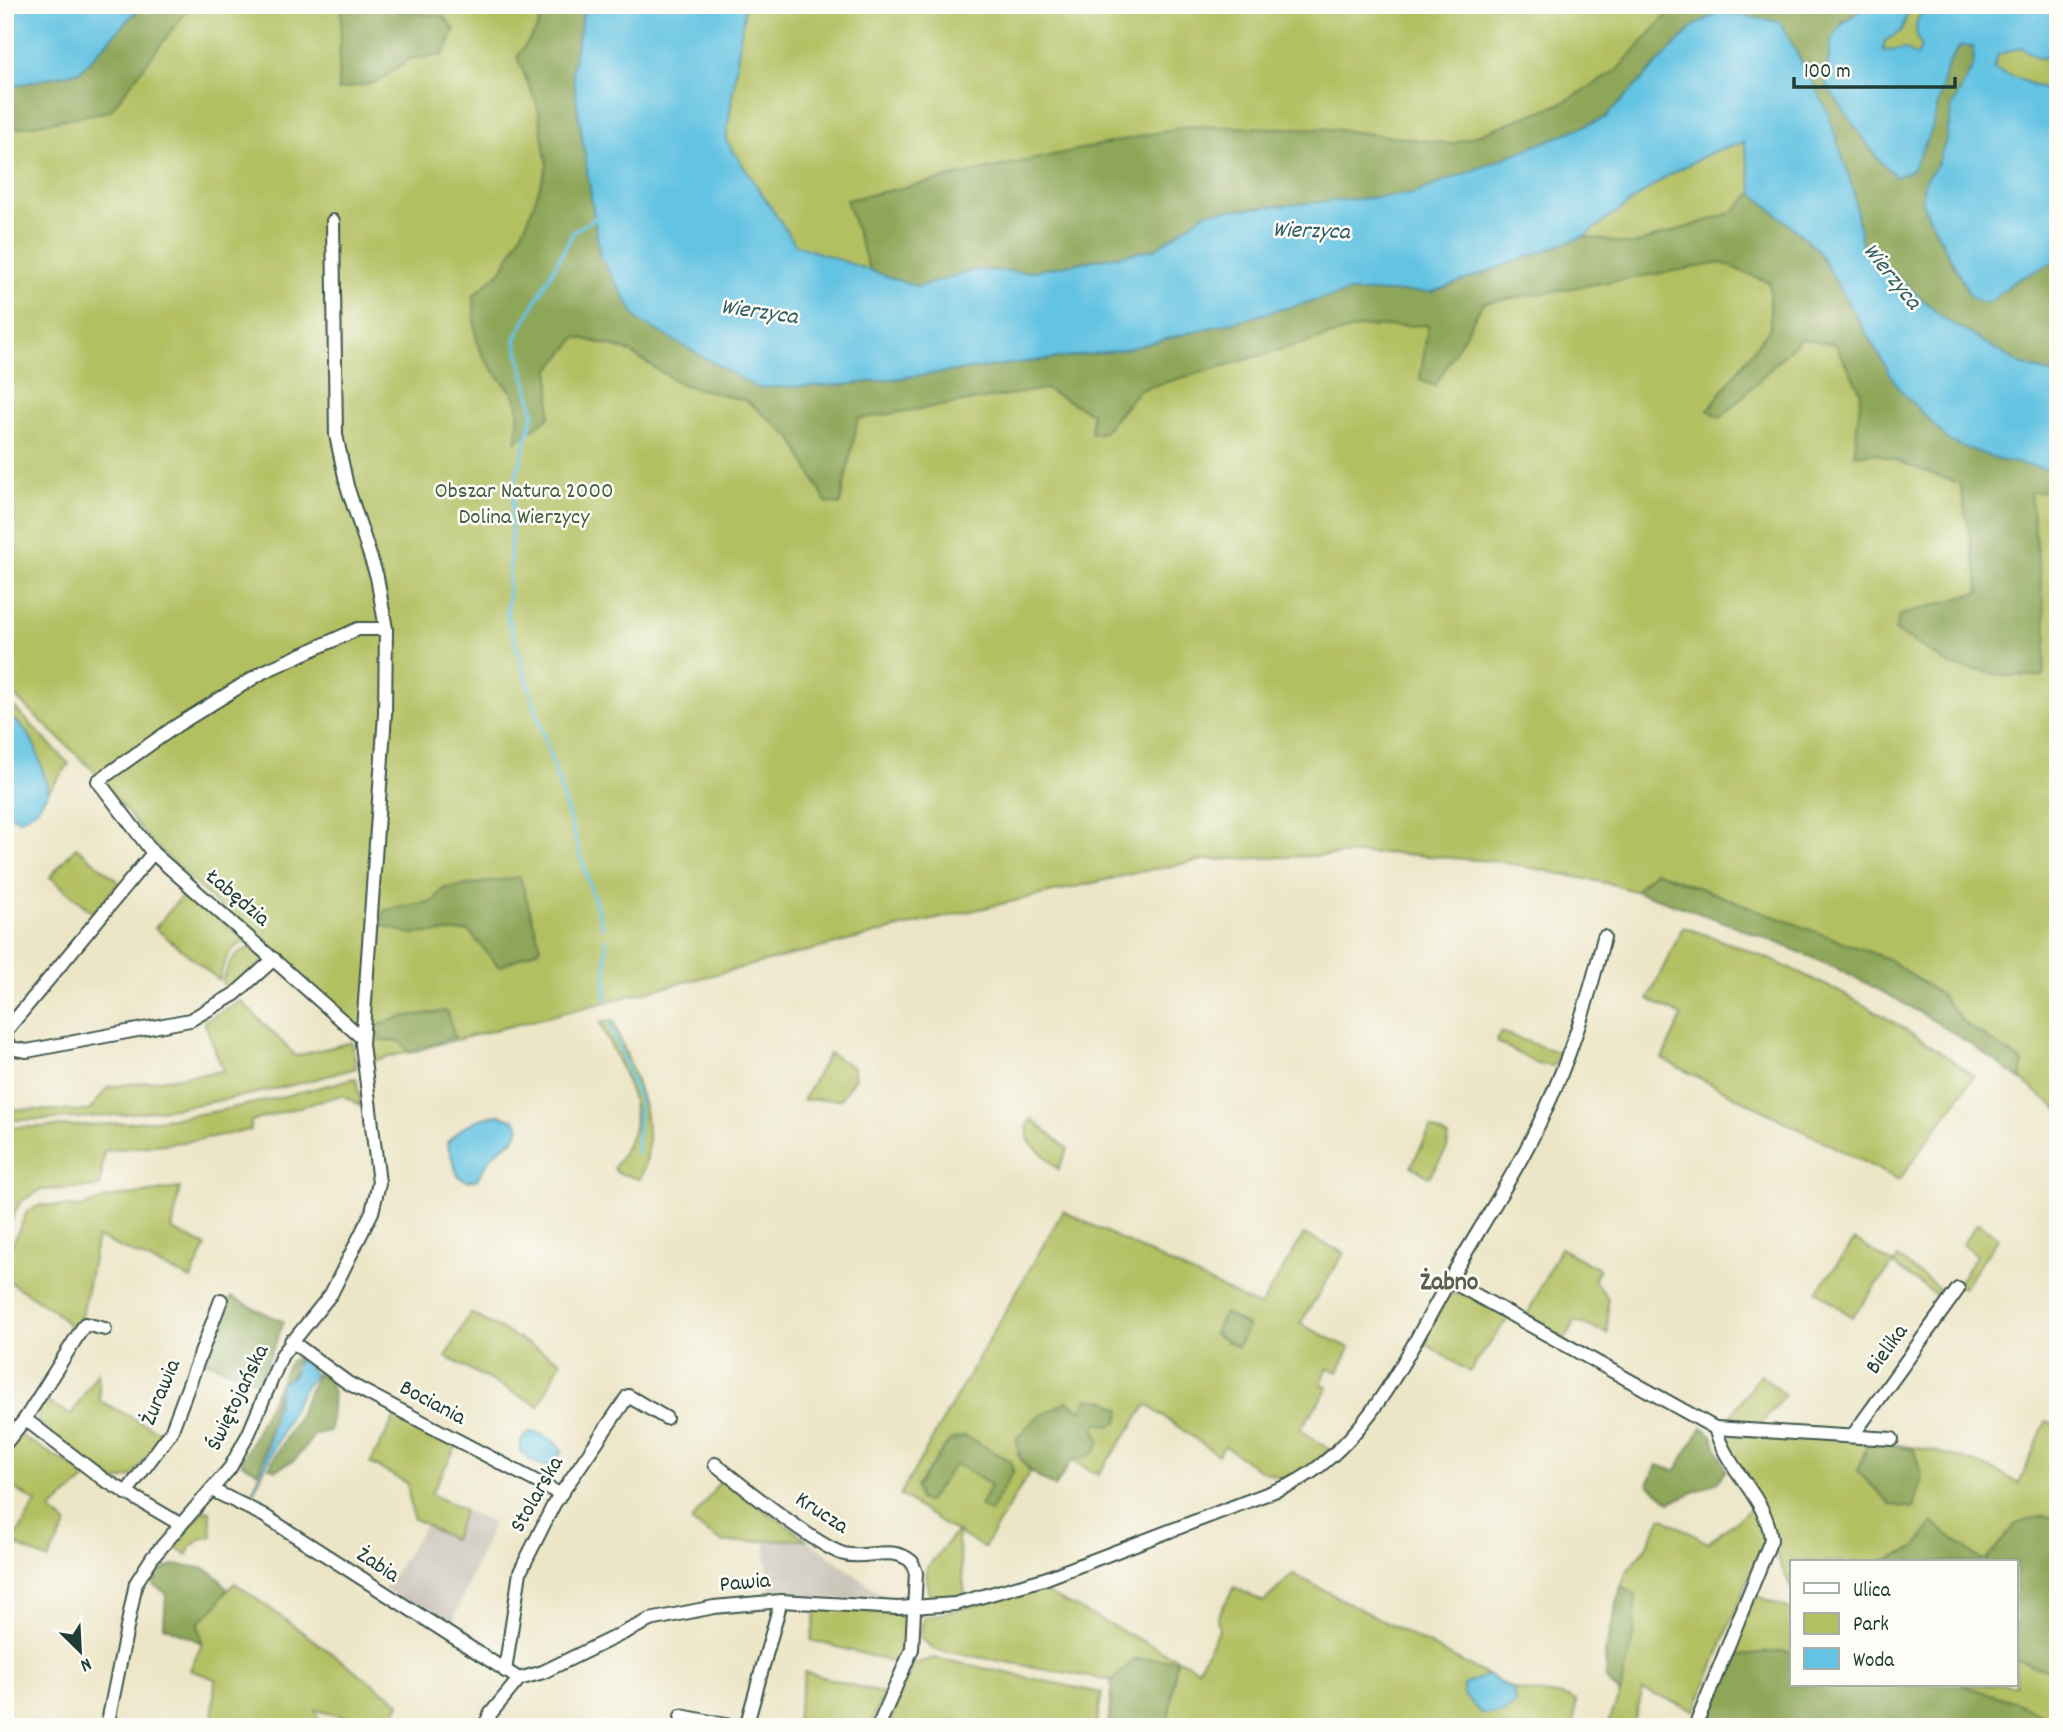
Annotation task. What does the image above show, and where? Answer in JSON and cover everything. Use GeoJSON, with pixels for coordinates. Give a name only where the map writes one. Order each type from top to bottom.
{"type":"FeatureCollection","features":[{"type":"Feature","properties":{"kind":"street","name":"Świętojańska"},"geometry":{"type":"LineString","coordinates":[[107,1727],[136,1583],[238,1454],[282,1355],[291,1340],[331,1294],[376,1201],[379,1172],[362,1038],[385,714],[386,629],[377,577],[348,486],[336,435],[333,221]]}},
{"type":"Feature","properties":{"kind":"street","name":"Łabędzia"},"geometry":{"type":"LineString","coordinates":[[362,1038],[153,853],[98,781],[176,726],[263,672],[358,629],[386,629]]}},
{"type":"Feature","properties":{"kind":"street"},"geometry":{"type":"LineString","coordinates":[[153,853],[5,1035],[10,1048],[27,1051],[190,1020],[235,994],[274,959]]}},
{"type":"Feature","properties":{"kind":"street","name":"Pawia"},"geometry":{"type":"LineString","coordinates":[[519,1679],[543,1672],[650,1620],[714,1607],[781,1601],[914,1608],[955,1604],[1044,1578],[1290,1485],[1316,1471],[1338,1450],[1381,1396],[1530,1141],[1587,1005],[1604,937]]}},
{"type":"Feature","properties":{"kind":"street"},"geometry":{"type":"LineString","coordinates":[[1450,1280],[1715,1428],[1892,1439]]}},
{"type":"Feature","properties":{"kind":"street","name":"Bielika"},"geometry":{"type":"LineString","coordinates":[[1853,1435],[1958,1289]]}},
{"type":"Feature","properties":{"kind":"street","name":"Żurawia"},"geometry":{"type":"LineString","coordinates":[[126,1493],[172,1432],[221,1300]]}},
{"type":"Feature","properties":{"kind":"street"},"geometry":{"type":"LineString","coordinates":[[5,1444],[25,1419],[85,1324],[105,1329]]}},
{"type":"Feature","properties":{"kind":"street","name":"Bociania"},"geometry":{"type":"LineString","coordinates":[[291,1340],[348,1383],[560,1494]]}},
{"type":"Feature","properties":{"kind":"street","name":"Stolarska"},"geometry":{"type":"LineString","coordinates":[[505,1671],[510,1658],[518,1579],[542,1524],[560,1494],[628,1396],[666,1418]]}},
{"type":"Feature","properties":{"kind":"street"},"geometry":{"type":"LineString","coordinates":[[25,1419],[79,1463],[180,1524]]}},
{"type":"Feature","properties":{"kind":"street"},"geometry":{"type":"LineString","coordinates":[[1695,1727],[1771,1540],[1769,1521],[1733,1468],[1715,1428]]}},
{"type":"Feature","properties":{"kind":"street","name":"Krucza"},"geometry":{"type":"LineString","coordinates":[[715,1464],[837,1551],[861,1556],[894,1553],[908,1558],[916,1573],[914,1608]]}},
{"type":"Feature","properties":{"kind":"street","name":"Żabia"},"geometry":{"type":"LineString","coordinates":[[212,1490],[263,1515],[519,1679]]}},
{"type":"Feature","properties":{"kind":"street"},"geometry":{"type":"LineString","coordinates":[[746,1727],[781,1601]]}},
{"type":"Feature","properties":{"kind":"street"},"geometry":{"type":"LineString","coordinates":[[878,1727],[912,1649],[914,1608]]}},
{"type":"Feature","properties":{"kind":"street"},"geometry":{"type":"LineString","coordinates":[[484,1727],[491,1713],[519,1679]]}},
{"type":"Feature","properties":{"kind":"street"},"geometry":{"type":"LineString","coordinates":[[681,1716],[736,1727]]}},
{"type":"Feature","properties":{"kind":"shaded area"},"geometry":{"type":"Polygon","coordinates":[[[464,1510],[493,1523],[449,1631],[384,1589],[425,1525],[453,1540],[464,1510]]]}},
{"type":"Feature","properties":{"kind":"shaded area"},"geometry":{"type":"Polygon","coordinates":[[[806,1539],[892,1602],[770,1595],[765,1541],[806,1539]]]}},
{"type":"Feature","properties":{"kind":"green space","name":"Obszar Natura 2000 Dolina Wierzycy"},"geometry":{"type":"Polygon","coordinates":[[[5,5],[2058,5],[2058,1109],[1997,1060],[1902,1000],[1816,955],[1725,918],[1611,884],[1501,862],[1390,853],[1204,860],[1149,870],[915,924],[368,1062],[365,1047],[148,838],[93,770],[5,687],[5,5]]]}},
{"type":"Feature","properties":{"kind":"green space"},"geometry":{"type":"Polygon","coordinates":[[[142,5],[191,5],[110,111],[5,130],[5,88],[80,71],[142,5]]]}},
{"type":"Feature","properties":{"kind":"green space"},"geometry":{"type":"Polygon","coordinates":[[[342,5],[387,5],[398,11],[443,16],[455,30],[443,55],[409,59],[377,82],[338,90],[342,5]]]}},
{"type":"Feature","properties":{"kind":"green space"},"geometry":{"type":"Polygon","coordinates":[[[545,5],[585,5],[572,70],[844,385],[1123,350],[1349,292],[1432,292],[1584,236],[1631,245],[1731,213],[1753,193],[1816,248],[1899,389],[2058,471],[2058,492],[2030,492],[2047,636],[2043,676],[2004,676],[1950,665],[1895,630],[1900,615],[1980,592],[1960,484],[1875,453],[1854,455],[1861,392],[1835,344],[1800,339],[1721,418],[1708,410],[1770,328],[1770,283],[1722,263],[1483,303],[1435,386],[1420,380],[1428,325],[1361,327],[1139,390],[1104,432],[1091,434],[1092,413],[1045,389],[858,419],[840,505],[826,502],[792,438],[747,401],[681,384],[626,350],[577,337],[550,369],[550,416],[516,442],[516,400],[479,348],[474,295],[503,269],[528,220],[547,166],[538,107],[517,57],[537,29],[545,5]]]}},
{"type":"Feature","properties":{"kind":"green space"},"geometry":{"type":"Polygon","coordinates":[[[1686,5],[1869,5],[1842,22],[1826,85],[1943,81],[1948,64],[1960,46],[1973,45],[1974,64],[1952,107],[1939,161],[1924,183],[1922,203],[1959,276],[1993,300],[2013,282],[2058,260],[2055,345],[2058,347],[2058,376],[2021,364],[1943,318],[1862,245],[1853,189],[1694,26],[1605,118],[1413,194],[1207,212],[1155,249],[1028,272],[976,270],[918,287],[870,271],[846,200],[1187,126],[1332,129],[1453,144],[1562,103],[1616,71],[1666,16],[1686,5]]]}},
{"type":"Feature","properties":{"kind":"green space"},"geometry":{"type":"Polygon","coordinates":[[[5,698],[69,764],[48,792],[35,747],[24,728],[5,714],[5,698]]]}},
{"type":"Feature","properties":{"kind":"green space"},"geometry":{"type":"Polygon","coordinates":[[[76,847],[119,882],[94,914],[50,877],[76,847]]]}},
{"type":"Feature","properties":{"kind":"green space"},"geometry":{"type":"Polygon","coordinates":[[[1655,871],[1888,959],[1941,995],[1963,1022],[2023,1062],[2021,1080],[1976,1047],[1883,992],[1739,927],[1635,891],[1655,871]]]}},
{"type":"Feature","properties":{"kind":"green space"},"geometry":{"type":"Polygon","coordinates":[[[520,877],[541,948],[499,967],[469,931],[411,934],[381,925],[384,910],[434,901],[442,889],[520,877]]]}},
{"type":"Feature","properties":{"kind":"green space"},"geometry":{"type":"Polygon","coordinates":[[[186,891],[247,941],[231,952],[219,980],[155,928],[186,891]]]}},
{"type":"Feature","properties":{"kind":"green space"},"geometry":{"type":"Polygon","coordinates":[[[1683,927],[1759,955],[1834,990],[1907,1030],[1974,1076],[1899,1180],[1662,1059],[1682,1016],[1648,999],[1683,927]]]}},
{"type":"Feature","properties":{"kind":"green space"},"geometry":{"type":"Polygon","coordinates":[[[253,947],[265,958],[232,991],[222,983],[229,965],[241,952],[253,947]]]}},
{"type":"Feature","properties":{"kind":"green space"},"geometry":{"type":"Polygon","coordinates":[[[241,1001],[296,1056],[352,1042],[356,1068],[270,1090],[183,1107],[94,1117],[5,1120],[5,1109],[89,1111],[108,1087],[223,1071],[204,1021],[241,1001]]]}},
{"type":"Feature","properties":{"kind":"green space"},"geometry":{"type":"Polygon","coordinates":[[[447,1011],[455,1037],[410,1053],[400,1041],[380,1040],[375,1026],[400,1017],[447,1011]]]}},
{"type":"Feature","properties":{"kind":"green space"},"geometry":{"type":"Polygon","coordinates":[[[613,1020],[642,1099],[646,1120],[646,1160],[640,1179],[617,1173],[614,1168],[633,1133],[635,1115],[624,1074],[600,1023],[613,1020]]]}},
{"type":"Feature","properties":{"kind":"green space"},"geometry":{"type":"Polygon","coordinates":[[[1500,1032],[1560,1053],[1553,1066],[1538,1064],[1497,1042],[1500,1032]]]}},
{"type":"Feature","properties":{"kind":"green space"},"geometry":{"type":"Polygon","coordinates":[[[829,1053],[853,1067],[855,1077],[841,1099],[803,1100],[829,1053]]]}},
{"type":"Feature","properties":{"kind":"green space"},"geometry":{"type":"Polygon","coordinates":[[[356,1078],[361,1106],[342,1095],[251,1121],[251,1130],[190,1141],[104,1151],[100,1187],[41,1190],[20,1202],[5,1234],[5,1127],[96,1125],[187,1116],[260,1102],[356,1078]]]}},
{"type":"Feature","properties":{"kind":"green space"},"geometry":{"type":"Polygon","coordinates":[[[1032,1119],[1068,1149],[1058,1169],[1029,1141],[1027,1124],[1032,1119]]]}},
{"type":"Feature","properties":{"kind":"green space"},"geometry":{"type":"Polygon","coordinates":[[[1431,1128],[1449,1137],[1447,1149],[1429,1177],[1411,1166],[1431,1128]]]}},
{"type":"Feature","properties":{"kind":"green space"},"geometry":{"type":"Polygon","coordinates":[[[180,1188],[172,1230],[206,1246],[191,1279],[97,1237],[83,1312],[73,1329],[53,1310],[5,1279],[5,1261],[27,1211],[41,1205],[84,1207],[105,1198],[180,1188]]]}},
{"type":"Feature","properties":{"kind":"green space"},"geometry":{"type":"Polygon","coordinates":[[[1063,1211],[1260,1307],[1304,1234],[1344,1253],[1300,1324],[1350,1348],[1338,1372],[1328,1368],[1321,1383],[1328,1388],[1300,1430],[1330,1450],[1316,1467],[1282,1479],[1260,1470],[1225,1446],[1218,1455],[1147,1405],[1098,1475],[1072,1460],[1098,1422],[1067,1401],[1035,1419],[1017,1454],[1030,1472],[984,1548],[957,1532],[965,1595],[935,1600],[928,1592],[926,1569],[956,1532],[900,1495],[1063,1211]],[[965,1436],[950,1440],[916,1487],[955,1463],[992,1485],[1013,1472],[1010,1461],[965,1436]]]}},
{"type":"Feature","properties":{"kind":"green space"},"geometry":{"type":"Polygon","coordinates":[[[1978,1223],[1999,1238],[1963,1288],[1957,1284],[1977,1255],[1962,1244],[1978,1223]]]}},
{"type":"Feature","properties":{"kind":"green space"},"geometry":{"type":"Polygon","coordinates":[[[1855,1240],[1893,1264],[1852,1317],[1817,1291],[1855,1240]]]}},
{"type":"Feature","properties":{"kind":"green space"},"geometry":{"type":"Polygon","coordinates":[[[1560,1248],[1599,1269],[1594,1280],[1608,1298],[1608,1333],[1575,1321],[1565,1340],[1525,1319],[1560,1248]]]}},
{"type":"Feature","properties":{"kind":"green space"},"geometry":{"type":"Polygon","coordinates":[[[1898,1258],[1948,1295],[1944,1301],[1893,1264],[1898,1258]]]}},
{"type":"Feature","properties":{"kind":"green space"},"geometry":{"type":"Polygon","coordinates":[[[1463,1292],[1509,1317],[1469,1372],[1423,1342],[1447,1297],[1463,1292]]]}},
{"type":"Feature","properties":{"kind":"green space"},"geometry":{"type":"Polygon","coordinates":[[[231,1297],[284,1322],[259,1382],[205,1361],[231,1297]]]}},
{"type":"Feature","properties":{"kind":"green space"},"geometry":{"type":"Polygon","coordinates":[[[470,1313],[561,1361],[539,1406],[446,1357],[470,1313]]]}},
{"type":"Feature","properties":{"kind":"green space"},"geometry":{"type":"Polygon","coordinates":[[[1224,1313],[1248,1326],[1238,1347],[1214,1334],[1224,1313]]]}},
{"type":"Feature","properties":{"kind":"green space"},"geometry":{"type":"Polygon","coordinates":[[[302,1355],[293,1366],[292,1375],[278,1393],[258,1472],[241,1463],[290,1361],[302,1355]]]}},
{"type":"Feature","properties":{"kind":"green space"},"geometry":{"type":"Polygon","coordinates":[[[98,1372],[100,1401],[164,1434],[131,1477],[115,1481],[45,1432],[38,1418],[42,1399],[71,1415],[98,1372]]]}},
{"type":"Feature","properties":{"kind":"green space"},"geometry":{"type":"Polygon","coordinates":[[[317,1373],[328,1378],[333,1393],[330,1431],[315,1434],[296,1459],[276,1470],[269,1467],[298,1417],[317,1373]]]}},
{"type":"Feature","properties":{"kind":"green space"},"geometry":{"type":"Polygon","coordinates":[[[1760,1374],[1785,1395],[1762,1423],[1725,1424],[1760,1374]]]}},
{"type":"Feature","properties":{"kind":"green space"},"geometry":{"type":"Polygon","coordinates":[[[1087,1399],[1106,1401],[1121,1410],[1118,1422],[1109,1426],[1098,1423],[1095,1428],[1100,1443],[1093,1454],[1072,1460],[1055,1487],[1023,1462],[1017,1438],[1035,1419],[1067,1401],[1082,1411],[1087,1399]]]}},
{"type":"Feature","properties":{"kind":"green space"},"geometry":{"type":"Polygon","coordinates":[[[397,1413],[457,1445],[431,1494],[464,1510],[453,1540],[413,1518],[407,1483],[370,1463],[397,1413]]]}},
{"type":"Feature","properties":{"kind":"green space"},"geometry":{"type":"Polygon","coordinates":[[[2046,1421],[2058,1426],[2058,1727],[1832,1686],[2018,1686],[2018,1560],[1790,1560],[1790,1585],[1765,1528],[1765,1538],[1695,1711],[1643,1690],[1633,1725],[1636,1727],[1607,1727],[1620,1694],[1635,1595],[1621,1586],[1627,1571],[1643,1552],[1662,1517],[1708,1543],[1753,1507],[1760,1518],[1720,1435],[1834,1439],[1915,1448],[1954,1456],[1989,1468],[2019,1484],[2046,1421]]]}},
{"type":"Feature","properties":{"kind":"green space"},"geometry":{"type":"Polygon","coordinates":[[[1702,1427],[1712,1435],[1726,1470],[1716,1483],[1670,1502],[1648,1484],[1657,1465],[1675,1471],[1702,1427]]]}},
{"type":"Feature","properties":{"kind":"green space"},"geometry":{"type":"Polygon","coordinates":[[[20,1435],[89,1477],[50,1510],[67,1524],[48,1560],[5,1540],[5,1528],[18,1534],[36,1502],[5,1483],[5,1453],[20,1435]]]}},
{"type":"Feature","properties":{"kind":"green space"},"geometry":{"type":"Polygon","coordinates":[[[965,1436],[1010,1461],[1013,1471],[990,1512],[980,1506],[991,1485],[955,1464],[928,1502],[920,1500],[916,1487],[950,1440],[965,1436]]]}},
{"type":"Feature","properties":{"kind":"green space"},"geometry":{"type":"Polygon","coordinates":[[[1870,1439],[1914,1450],[1922,1478],[1913,1508],[1891,1505],[1857,1471],[1870,1439]]]}},
{"type":"Feature","properties":{"kind":"green space"},"geometry":{"type":"Polygon","coordinates":[[[721,1480],[806,1539],[724,1543],[691,1522],[721,1480]]]}},
{"type":"Feature","properties":{"kind":"green space"},"geometry":{"type":"Polygon","coordinates":[[[204,1511],[210,1511],[212,1537],[203,1538],[190,1547],[188,1555],[177,1549],[177,1541],[204,1511]]]}},
{"type":"Feature","properties":{"kind":"green space"},"geometry":{"type":"Polygon","coordinates":[[[2044,1515],[2058,1520],[2058,1674],[2018,1661],[2018,1560],[1986,1560],[2016,1524],[2044,1515]]]}},
{"type":"Feature","properties":{"kind":"green space"},"geometry":{"type":"Polygon","coordinates":[[[1933,1523],[1981,1560],[1886,1560],[1915,1548],[1933,1523]]]}},
{"type":"Feature","properties":{"kind":"green space"},"geometry":{"type":"Polygon","coordinates":[[[173,1565],[210,1571],[227,1589],[218,1604],[198,1623],[202,1643],[164,1626],[166,1593],[153,1585],[157,1573],[173,1565]]]}},
{"type":"Feature","properties":{"kind":"green space"},"geometry":{"type":"Polygon","coordinates":[[[1293,1574],[1487,1675],[1473,1683],[1502,1714],[1515,1704],[1513,1689],[1553,1694],[1576,1701],[1574,1721],[1578,1727],[1167,1727],[1177,1660],[1135,1659],[1112,1681],[933,1649],[920,1637],[923,1618],[1039,1589],[1198,1669],[1219,1629],[1217,1618],[1234,1587],[1264,1602],[1293,1574]]]}},
{"type":"Feature","properties":{"kind":"green space"},"geometry":{"type":"Polygon","coordinates":[[[235,1583],[400,1703],[388,1727],[315,1710],[321,1727],[212,1727],[215,1679],[190,1670],[202,1643],[197,1623],[235,1583]]]}},
{"type":"Feature","properties":{"kind":"green space"},"geometry":{"type":"Polygon","coordinates":[[[1621,1586],[1635,1594],[1635,1629],[1620,1694],[1606,1679],[1605,1653],[1621,1586]]]}},
{"type":"Feature","properties":{"kind":"green space"},"geometry":{"type":"Polygon","coordinates":[[[1755,1595],[1790,1609],[1790,1653],[1730,1656],[1755,1595]]]}},
{"type":"Feature","properties":{"kind":"green space"},"geometry":{"type":"Polygon","coordinates":[[[817,1607],[897,1614],[908,1623],[897,1663],[811,1640],[817,1607]]]}},
{"type":"Feature","properties":{"kind":"green space"},"geometry":{"type":"Polygon","coordinates":[[[1790,1653],[1790,1686],[1964,1686],[2010,1700],[2058,1722],[2058,1727],[1702,1727],[1730,1656],[1790,1653]]]}},
{"type":"Feature","properties":{"kind":"green space"},"geometry":{"type":"Polygon","coordinates":[[[935,1658],[1102,1693],[1096,1727],[982,1727],[950,1720],[948,1727],[888,1727],[913,1664],[935,1658]]]}},
{"type":"Feature","properties":{"kind":"green space"},"geometry":{"type":"Polygon","coordinates":[[[1135,1659],[1177,1660],[1167,1727],[1108,1727],[1112,1681],[1135,1659]]]}},
{"type":"Feature","properties":{"kind":"green space"},"geometry":{"type":"Polygon","coordinates":[[[805,1672],[884,1694],[870,1727],[795,1727],[805,1672]]]}},
{"type":"Feature","properties":{"kind":"water"},"geometry":{"type":"Polygon","coordinates":[[[5,5],[142,5],[80,71],[5,88],[5,5]]]}},
{"type":"Feature","properties":{"kind":"water","name":"Wierzyca"},"geometry":{"type":"Polygon","coordinates":[[[585,5],[745,5],[726,140],[796,245],[918,287],[976,270],[1028,272],[1155,249],[1207,212],[1413,194],[1605,118],[1694,26],[1719,12],[1780,22],[1827,110],[1853,189],[1862,245],[1943,318],[2021,364],[2058,376],[2058,471],[1999,460],[1950,442],[1899,389],[1816,248],[1753,193],[1744,142],[1712,152],[1667,176],[1584,236],[1432,292],[1349,292],[1123,350],[844,385],[758,388],[638,320],[600,256],[572,70],[585,5]]]}},
{"type":"Feature","properties":{"kind":"water"},"geometry":{"type":"Polygon","coordinates":[[[1869,5],[1911,5],[1901,31],[1885,41],[1883,51],[1905,49],[1917,56],[1921,46],[1916,24],[1928,5],[1993,5],[1997,8],[2058,5],[2058,57],[2037,58],[2021,47],[1998,55],[1994,69],[2046,90],[2058,89],[2058,260],[2013,282],[1993,300],[1982,303],[1970,296],[1922,203],[1924,183],[1939,161],[1952,107],[1974,64],[1973,46],[1960,46],[1948,64],[1931,132],[1912,170],[1896,177],[1878,159],[1826,85],[1833,37],[1845,22],[1869,5]]]}},
{"type":"Feature","properties":{"kind":"water"},"geometry":{"type":"Polygon","coordinates":[[[5,714],[24,728],[30,737],[39,757],[48,792],[37,809],[19,820],[5,811],[5,714]]]}},
{"type":"Feature","properties":{"kind":"water"},"geometry":{"type":"Polygon","coordinates":[[[501,1115],[515,1120],[520,1127],[518,1133],[492,1156],[476,1180],[467,1181],[458,1176],[447,1143],[471,1123],[501,1115]]]}},
{"type":"Feature","properties":{"kind":"water"},"geometry":{"type":"Polygon","coordinates":[[[300,1357],[306,1359],[314,1375],[299,1396],[250,1499],[264,1463],[281,1384],[293,1376],[300,1357]]]}},
{"type":"Feature","properties":{"kind":"water"},"geometry":{"type":"Polygon","coordinates":[[[529,1432],[548,1438],[562,1451],[553,1466],[535,1463],[520,1451],[521,1442],[529,1432]]]}},
{"type":"Feature","properties":{"kind":"water"},"geometry":{"type":"Polygon","coordinates":[[[1487,1675],[1513,1689],[1515,1704],[1502,1714],[1482,1714],[1464,1695],[1463,1685],[1487,1675]]]}},
{"type":"Feature","properties":{"kind":"waterway"},"geometry":{"type":"LineString","coordinates":[[596,218],[575,230],[515,339],[534,413],[514,484],[507,615],[603,928]]}},
{"type":"Feature","properties":{"kind":"waterway"},"geometry":{"type":"LineString","coordinates":[[606,939],[606,999]]}},
{"type":"Feature","properties":{"kind":"waterway"},"geometry":{"type":"LineString","coordinates":[[609,1022],[639,1100],[637,1153]]}},
{"type":"Feature","properties":{"kind":"district","name":"Żabno"},"geometry":{"type":"Point","coordinates":[1449,1283]}}]}
